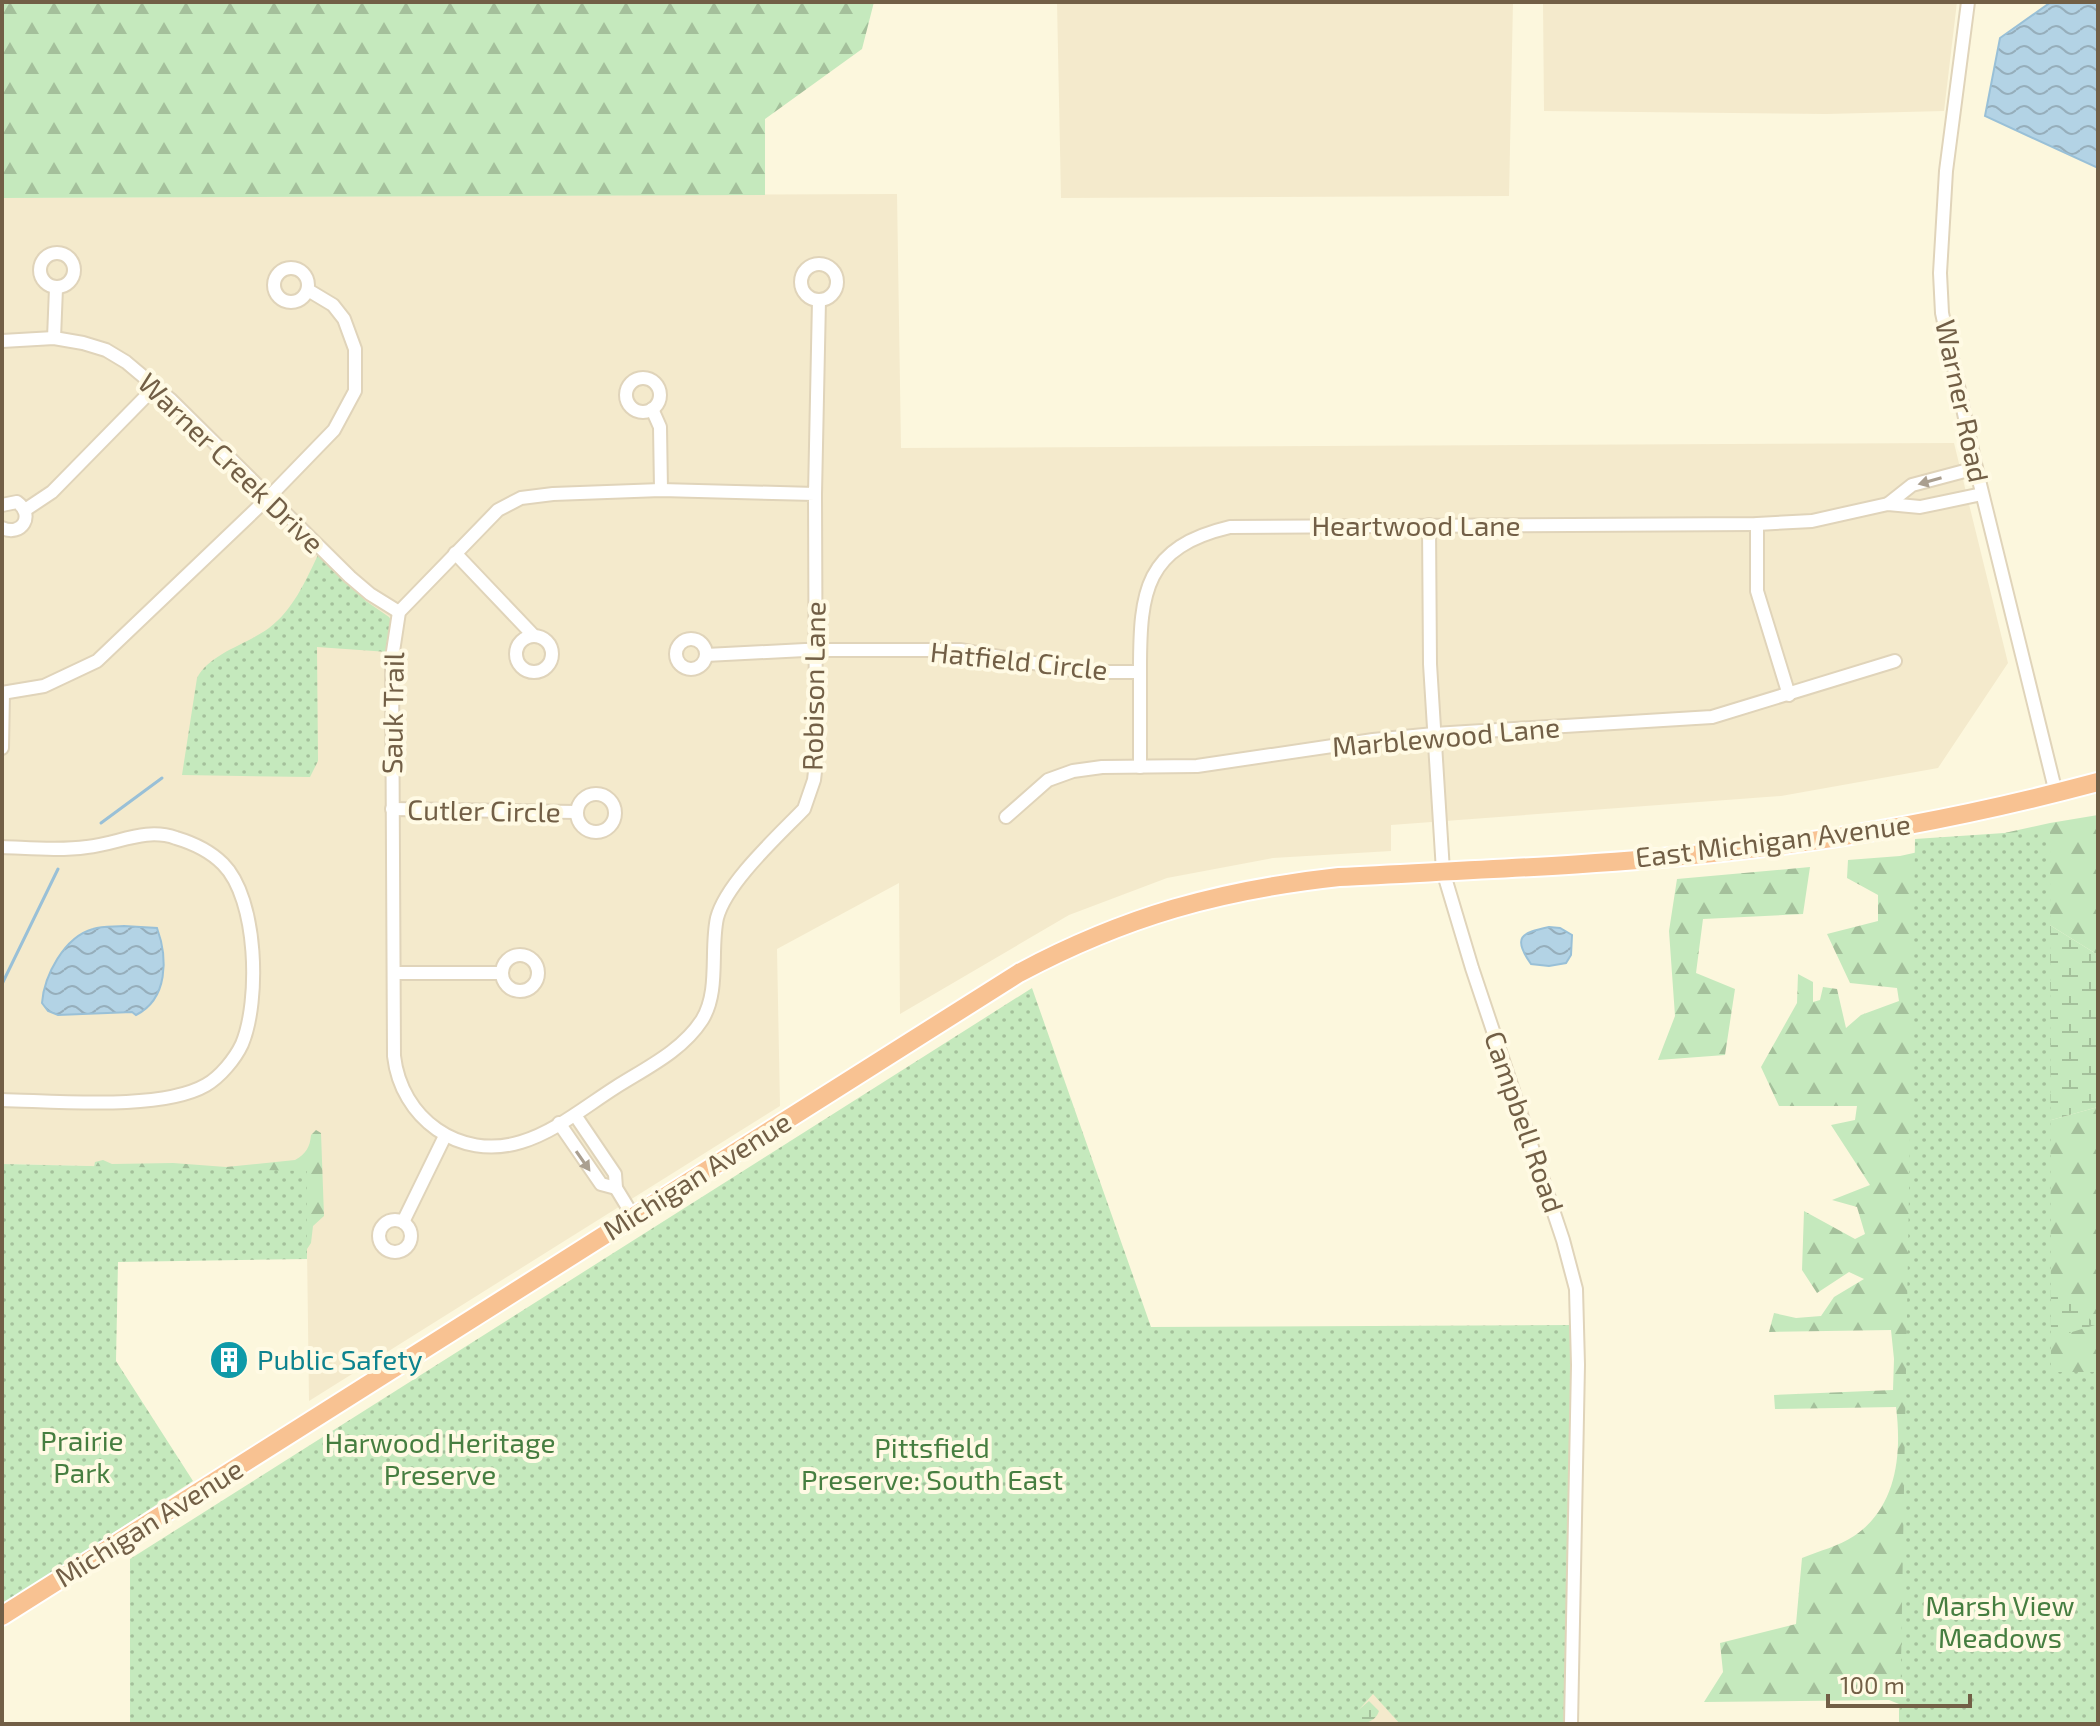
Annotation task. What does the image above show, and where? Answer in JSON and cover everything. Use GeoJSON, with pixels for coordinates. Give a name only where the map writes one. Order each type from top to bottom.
{"type":"FeatureCollection","features":[{"type":"Feature","properties":{"kind":"highway","name":"East Michigan Avenue"},"geometry":{"type":"LineString","coordinates":[[1443,871],[1661,858],[1780,845],[1932,821],[2098,782]]}},
{"type":"Feature","properties":{"kind":"highway","name":"Michigan Avenue"},"geometry":{"type":"LineString","coordinates":[[2,1616],[1019,973],[1091,937],[1164,910],[1245,890],[1339,877],[1443,871]]}},
{"type":"Feature","properties":{"kind":"street","name":"Warner Road"},"geometry":{"type":"LineString","coordinates":[[1968,2],[1941,234],[1944,333],[2056,793]]}},
{"type":"Feature","properties":{"kind":"street"},"geometry":{"type":"LineString","coordinates":[[54,338],[56,288]]}},
{"type":"Feature","properties":{"kind":"street"},"geometry":{"type":"LineString","coordinates":[[2,748],[2,693],[44,686],[97,661],[270,496],[334,430],[355,391],[355,349],[344,319],[333,305],[308,290]]}},
{"type":"Feature","properties":{"kind":"street","name":"Robison Lane"},"geometry":{"type":"LineString","coordinates":[[575,1115],[678,1047],[703,1019],[709,1002],[718,916],[729,891],[804,809],[810,795],[816,763],[815,494],[819,300]]}},
{"type":"Feature","properties":{"kind":"street","name":"Warner Creek Drive"},"geometry":{"type":"LineString","coordinates":[[2,341],[54,338],[106,350],[126,362],[156,386],[350,577],[399,612]]}},
{"type":"Feature","properties":{"kind":"street"},"geometry":{"type":"LineString","coordinates":[[25,510],[52,492],[156,386]]}},
{"type":"Feature","properties":{"kind":"street"},"geometry":{"type":"LineString","coordinates":[[652,409],[660,427],[661,490]]}},
{"type":"Feature","properties":{"kind":"street","name":"Heartwood Lane"},"geometry":{"type":"LineString","coordinates":[[1888,504],[1912,485],[1976,468]]}},
{"type":"Feature","properties":{"kind":"street","name":"Sauk Trail"},"geometry":{"type":"LineString","coordinates":[[575,1115],[524,1141],[503,1146],[474,1145],[445,1136],[416,1113],[396,1076],[392,658],[399,612],[498,510],[521,498],[578,492],[661,490],[815,494]]}},
{"type":"Feature","properties":{"kind":"street","name":"Heartwood Lane"},"geometry":{"type":"LineString","coordinates":[[1140,767],[1140,616],[1145,590],[1160,566],[1183,545],[1202,534],[1230,527],[1757,524],[1812,521],[1888,504],[1920,507],[1982,494]]}},
{"type":"Feature","properties":{"kind":"street"},"geometry":{"type":"LineString","coordinates":[[2,505],[17,502],[25,510],[26,521],[12,531],[2,528]]}},
{"type":"Feature","properties":{"kind":"street"},"geometry":{"type":"LineString","coordinates":[[1757,524],[1757,591],[1789,695]]}},
{"type":"Feature","properties":{"kind":"street","name":"Campbell Road"},"geometry":{"type":"LineString","coordinates":[[1429,525],[1429,651],[1443,871],[1472,968],[1563,1240],[1576,1289],[1578,1354],[1571,1724]]}},
{"type":"Feature","properties":{"kind":"street"},"geometry":{"type":"LineString","coordinates":[[455,553],[534,636]]}},
{"type":"Feature","properties":{"kind":"street","name":"Hatfield Circle"},"geometry":{"type":"LineString","coordinates":[[706,655],[816,650],[961,650],[1084,672],[1140,672]]}},
{"type":"Feature","properties":{"kind":"street","name":"Marblewood Lane"},"geometry":{"type":"LineString","coordinates":[[1006,817],[1048,780],[1073,771],[1238,762],[1373,740],[1434,734],[1712,717],[1895,661]]}},
{"type":"Feature","properties":{"kind":"street","name":"Cutler Circle"},"geometry":{"type":"LineString","coordinates":[[392,809],[577,812]]}},
{"type":"Feature","properties":{"kind":"street"},"geometry":{"type":"LineString","coordinates":[[2,847],[74,849],[140,835],[174,837],[206,850],[224,865],[239,887],[249,915],[251,943],[251,1014],[241,1046],[227,1066],[207,1084],[177,1097],[145,1101],[2,1100]]}},
{"type":"Feature","properties":{"kind":"street"},"geometry":{"type":"LineString","coordinates":[[395,973],[502,973]]}},
{"type":"Feature","properties":{"kind":"street"},"geometry":{"type":"LineString","coordinates":[[575,1115],[615,1174],[616,1188],[633,1216]]}},
{"type":"Feature","properties":{"kind":"street"},"geometry":{"type":"LineString","coordinates":[[559,1123],[601,1184],[616,1188]]}},
{"type":"Feature","properties":{"kind":"street"},"geometry":{"type":"LineString","coordinates":[[403,1222],[445,1136]]}},
{"type":"Feature","properties":{"kind":"shaded area"},"geometry":{"type":"Polygon","coordinates":[[[1057,2],[1513,2],[1509,196],[1061,198],[1057,2]]]}},
{"type":"Feature","properties":{"kind":"shaded area"},"geometry":{"type":"Polygon","coordinates":[[[1543,2],[1957,2],[1944,111],[1826,114],[1544,111],[1543,2]]]}},
{"type":"Feature","properties":{"kind":"shaded area"},"geometry":{"type":"Polygon","coordinates":[[[897,194],[901,448],[1954,443],[2008,663],[1938,768],[1781,796],[1391,825],[1391,851],[1273,858],[1167,878],[1069,915],[900,1014],[899,883],[777,949],[780,1106],[309,1401],[306,1171],[2,1164],[2,198],[897,194]]]}},
{"type":"Feature","properties":{"kind":"shaded area"},"geometry":{"type":"Polygon","coordinates":[[[1373,1693],[1400,1724],[1346,1724],[1373,1693]]]}},
{"type":"Feature","properties":{"kind":"green space"},"geometry":{"type":"Polygon","coordinates":[[[2,2],[874,2],[862,49],[765,119],[765,195],[2,198],[2,2]]]}},
{"type":"Feature","properties":{"kind":"green space"},"geometry":{"type":"Polygon","coordinates":[[[318,555],[366,601],[389,617],[392,622],[388,652],[317,647],[318,761],[310,777],[182,775],[197,678],[210,662],[260,634],[285,613],[318,555]]]}},
{"type":"Feature","properties":{"kind":"green space","name":"Marsh View Meadows"},"geometry":{"type":"Polygon","coordinates":[[[2098,815],[2098,955],[2040,919],[2030,1249],[2044,1122],[2098,1107],[2098,1724],[1899,1724],[1899,1704],[1889,1700],[1704,1702],[1723,1672],[1720,1643],[1796,1624],[1802,1558],[1848,1540],[1868,1524],[1888,1495],[1897,1461],[1896,1407],[1775,1409],[1774,1395],[1893,1390],[1891,1330],[1769,1332],[1774,1313],[1796,1318],[1821,1316],[1834,1297],[1864,1279],[1849,1272],[1817,1293],[1802,1270],[1804,1211],[1855,1239],[1865,1234],[1857,1207],[1832,1200],[1870,1185],[1831,1125],[1855,1120],[1857,1106],[1779,1106],[1761,1067],[1797,1003],[1798,974],[1813,982],[1813,1002],[1820,1000],[1823,987],[1837,989],[1846,1028],[1861,1015],[1899,1001],[1897,988],[1850,983],[1827,934],[1878,921],[1878,895],[1847,878],[1848,860],[1900,856],[2098,815]]]}},
{"type":"Feature","properties":{"kind":"green space","name":"Marsh View Meadows"},"geometry":{"type":"Polygon","coordinates":[[[2050,830],[2051,1372],[2098,1372],[2098,1724],[1900,1724],[1915,839],[2050,830]]]}},
{"type":"Feature","properties":{"kind":"green space"},"geometry":{"type":"Polygon","coordinates":[[[1810,867],[1803,914],[1703,919],[1696,973],[1735,989],[1725,1055],[1658,1060],[1675,1016],[1669,931],[1677,879],[1810,867]]]}},
{"type":"Feature","properties":{"kind":"green space"},"geometry":{"type":"Polygon","coordinates":[[[2040,919],[2098,955],[2098,1107],[2044,1122],[2030,1250],[2095,1325],[2000,1354],[2040,919]]]}},
{"type":"Feature","properties":{"kind":"green space","name":"Pittsfield Preserve: South East"},"geometry":{"type":"Polygon","coordinates":[[[1032,988],[1151,1327],[1574,1325],[1567,1724],[1400,1724],[1373,1694],[1346,1724],[130,1724],[130,1559],[1032,988]]]}},
{"type":"Feature","properties":{"kind":"green space"},"geometry":{"type":"Polygon","coordinates":[[[316,1130],[321,1133],[324,1216],[313,1226],[311,1243],[303,1255],[93,1172],[95,1162],[103,1160],[112,1164],[173,1163],[226,1167],[295,1160],[307,1150],[311,1135],[316,1130]]]}},
{"type":"Feature","properties":{"kind":"green space","name":"Prairie Park"},"geometry":{"type":"Polygon","coordinates":[[[2,1164],[307,1171],[307,1259],[118,1262],[116,1361],[193,1481],[2,1605],[2,1164]]]}},
{"type":"Feature","properties":{"kind":"green space"},"geometry":{"type":"Polygon","coordinates":[[[1369,1701],[1379,1711],[1377,1716],[1364,1723],[1342,1724],[1369,1701]]]}},
{"type":"Feature","properties":{"kind":"water"},"geometry":{"type":"Polygon","coordinates":[[[2051,2],[2098,2],[2098,168],[1985,116],[2000,38],[2051,2]]]}},
{"type":"Feature","properties":{"kind":"water"},"geometry":{"type":"Polygon","coordinates":[[[124,926],[157,928],[161,940],[163,977],[147,1008],[136,1015],[132,1012],[58,1015],[48,1011],[42,1003],[47,981],[57,959],[73,940],[93,929],[124,926]]]}},
{"type":"Feature","properties":{"kind":"water"},"geometry":{"type":"Polygon","coordinates":[[[1549,927],[1560,928],[1572,935],[1571,955],[1566,963],[1549,966],[1531,964],[1522,948],[1522,938],[1549,927]]]}},
{"type":"Feature","properties":{"kind":"waterway"},"geometry":{"type":"LineString","coordinates":[[101,823],[162,778]]}},
{"type":"Feature","properties":{"kind":"waterway"},"geometry":{"type":"LineString","coordinates":[[2,984],[58,869]]}},
{"type":"Feature","properties":{"kind":"place","name":"Public Safety"},"geometry":{"type":"Point","coordinates":[229,1360]}},
{"type":"Feature","properties":{"kind":"park label","name":"Harwood Heritage Preserve"},"geometry":{"type":"Point","coordinates":[440,1459]}}]}
